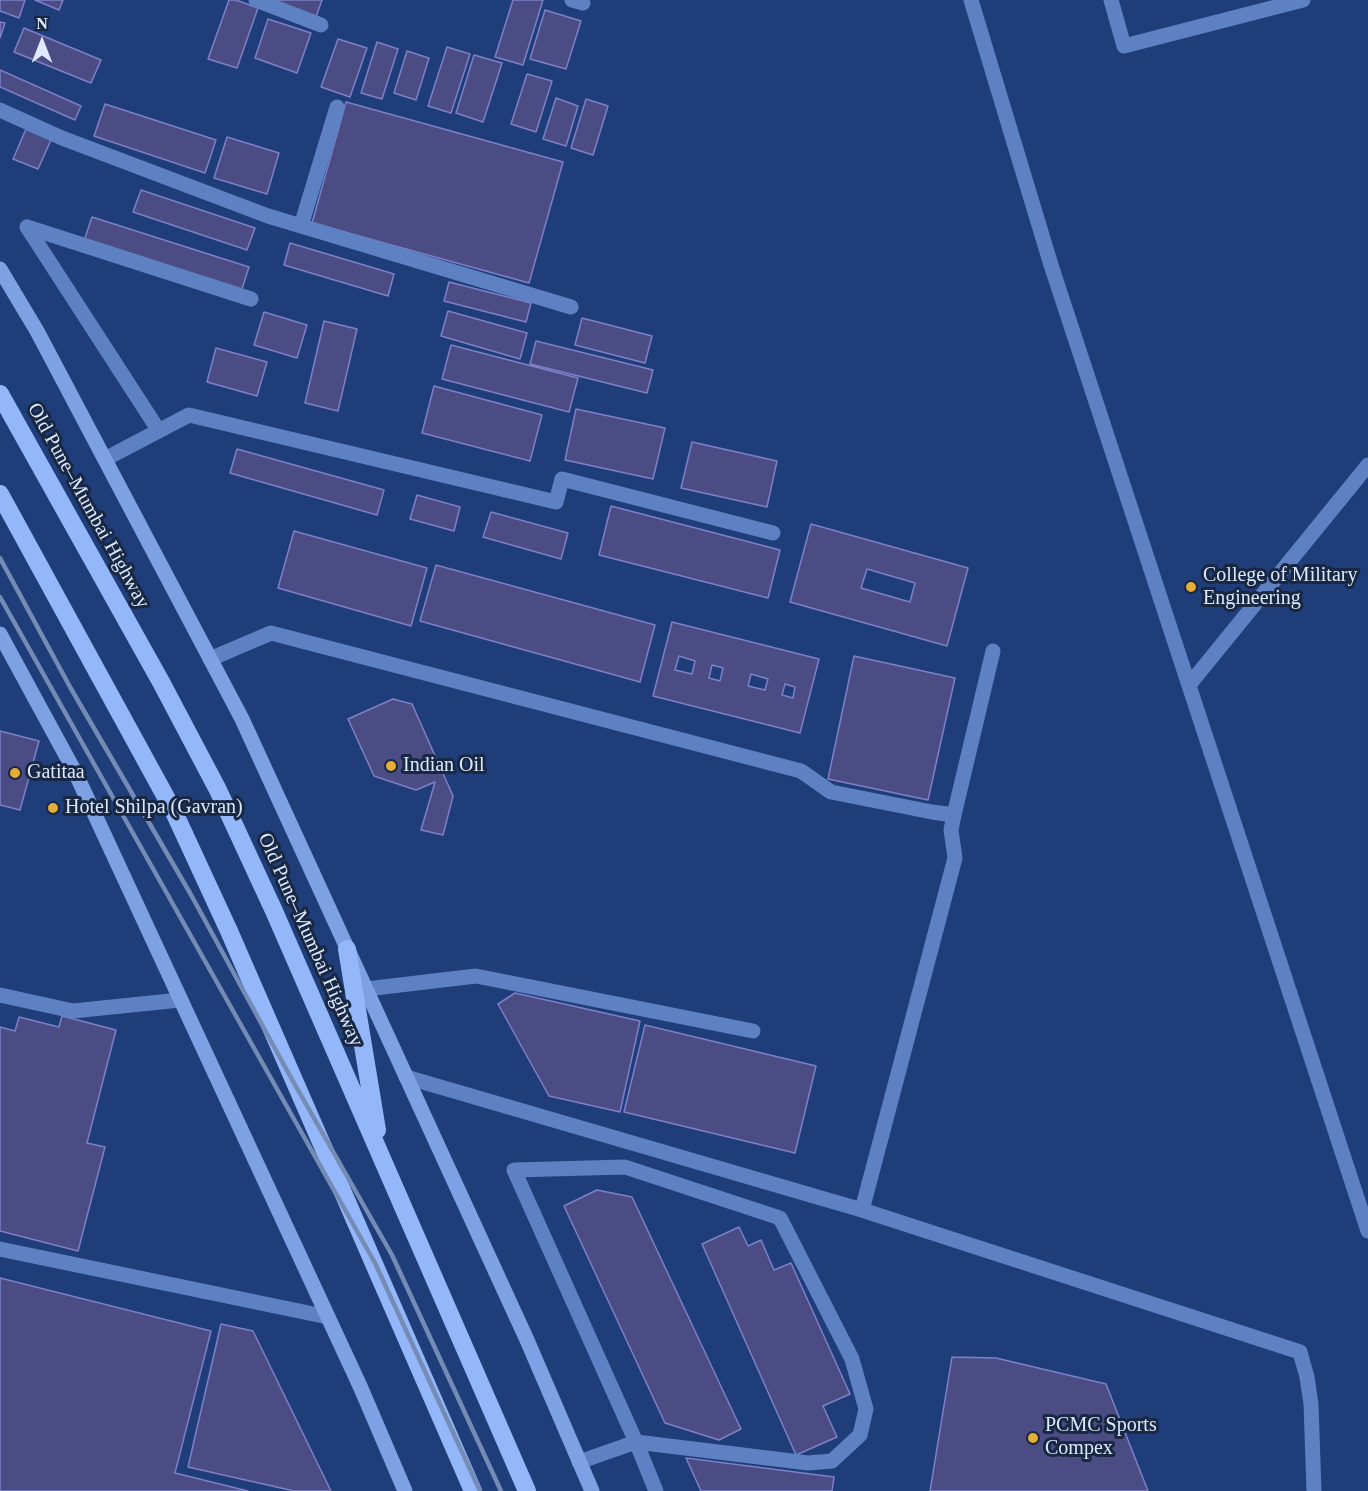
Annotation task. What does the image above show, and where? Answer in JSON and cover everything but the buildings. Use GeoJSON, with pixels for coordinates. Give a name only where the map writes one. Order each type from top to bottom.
{"type":"FeatureCollection","features":[{"type":"Feature","properties":{"kind":"highway","name":"Old Pune–Mumbai Highway"},"geometry":{"type":"LineString","coordinates":[[0,394],[218,790],[274,911],[527,1491]]}},
{"type":"Feature","properties":{"kind":"highway"},"geometry":{"type":"LineString","coordinates":[[0,494],[174,812],[230,931],[473,1491]]}},
{"type":"Feature","properties":{"kind":"highway"},"geometry":{"type":"LineString","coordinates":[[347,949],[382,1159]]}},
{"type":"Feature","properties":{"kind":"main road"},"geometry":{"type":"LineString","coordinates":[[0,269],[37,331],[242,719],[527,1340],[592,1491]]}},
{"type":"Feature","properties":{"kind":"main road"},"geometry":{"type":"LineString","coordinates":[[0,634],[75,772],[328,1317],[405,1491]]}},
{"type":"Feature","properties":{"kind":"street"},"geometry":{"type":"LineString","coordinates":[[256,0],[321,25]]}},
{"type":"Feature","properties":{"kind":"street"},"geometry":{"type":"LineString","coordinates":[[971,0],[1051,265],[1368,1231]]}},
{"type":"Feature","properties":{"kind":"street"},"geometry":{"type":"LineString","coordinates":[[1111,0],[1124,46],[1303,0]]}},
{"type":"Feature","properties":{"kind":"street"},"geometry":{"type":"LineString","coordinates":[[301,226],[337,107]]}},
{"type":"Feature","properties":{"kind":"street"},"geometry":{"type":"LineString","coordinates":[[0,110],[62,138],[268,216],[571,307]]}},
{"type":"Feature","properties":{"kind":"street"},"geometry":{"type":"LineString","coordinates":[[159,431],[27,227],[251,299]]}},
{"type":"Feature","properties":{"kind":"street"},"geometry":{"type":"LineString","coordinates":[[105,459],[189,415],[556,502],[562,479],[773,533]]}},
{"type":"Feature","properties":{"kind":"street"},"geometry":{"type":"LineString","coordinates":[[1189,685],[1368,465]]}},
{"type":"Feature","properties":{"kind":"street"},"geometry":{"type":"LineString","coordinates":[[210,660],[271,633],[801,771],[831,792],[954,815]]}},
{"type":"Feature","properties":{"kind":"street"},"geometry":{"type":"LineString","coordinates":[[862,1210],[955,858],[951,830],[993,651]]}},
{"type":"Feature","properties":{"kind":"street"},"geometry":{"type":"LineString","coordinates":[[366,989],[476,976],[753,1031]]}},
{"type":"Feature","properties":{"kind":"street"},"geometry":{"type":"LineString","coordinates":[[0,995],[73,1011],[180,1000]]}},
{"type":"Feature","properties":{"kind":"street"},"geometry":{"type":"LineString","coordinates":[[406,1077],[862,1210],[1300,1352],[1308,1377],[1311,1404],[1314,1491]]}},
{"type":"Feature","properties":{"kind":"street"},"geometry":{"type":"LineString","coordinates":[[579,1462],[636,1442],[808,1463],[832,1461],[860,1435],[866,1409],[852,1359],[780,1218],[624,1167],[514,1170],[636,1442],[656,1491]]}},
{"type":"Feature","properties":{"kind":"street"},"geometry":{"type":"LineString","coordinates":[[0,1249],[328,1317]]}},
{"type":"Feature","properties":{"kind":"railway"},"geometry":{"type":"LineString","coordinates":[[0,558],[70,687],[190,893],[290,1076],[392,1255],[501,1491]]}},
{"type":"Feature","properties":{"kind":"railway"},"geometry":{"type":"LineString","coordinates":[[0,597],[375,1263],[480,1491]]}},
{"type":"Feature","properties":{"kind":"place","name":"College of Military Engineering"},"geometry":{"type":"Point","coordinates":[1191,587]}},
{"type":"Feature","properties":{"kind":"place","name":"Indian Oil"},"geometry":{"type":"Point","coordinates":[391,766]}},
{"type":"Feature","properties":{"kind":"place","name":"Gatitaa"},"geometry":{"type":"Point","coordinates":[15,773]}},
{"type":"Feature","properties":{"kind":"place","name":"Hotel Shilpa (Gavran)"},"geometry":{"type":"Point","coordinates":[53,808]}},
{"type":"Feature","properties":{"kind":"place","name":"PCMC Sports Compex"},"geometry":{"type":"Point","coordinates":[1033,1438]}}]}
